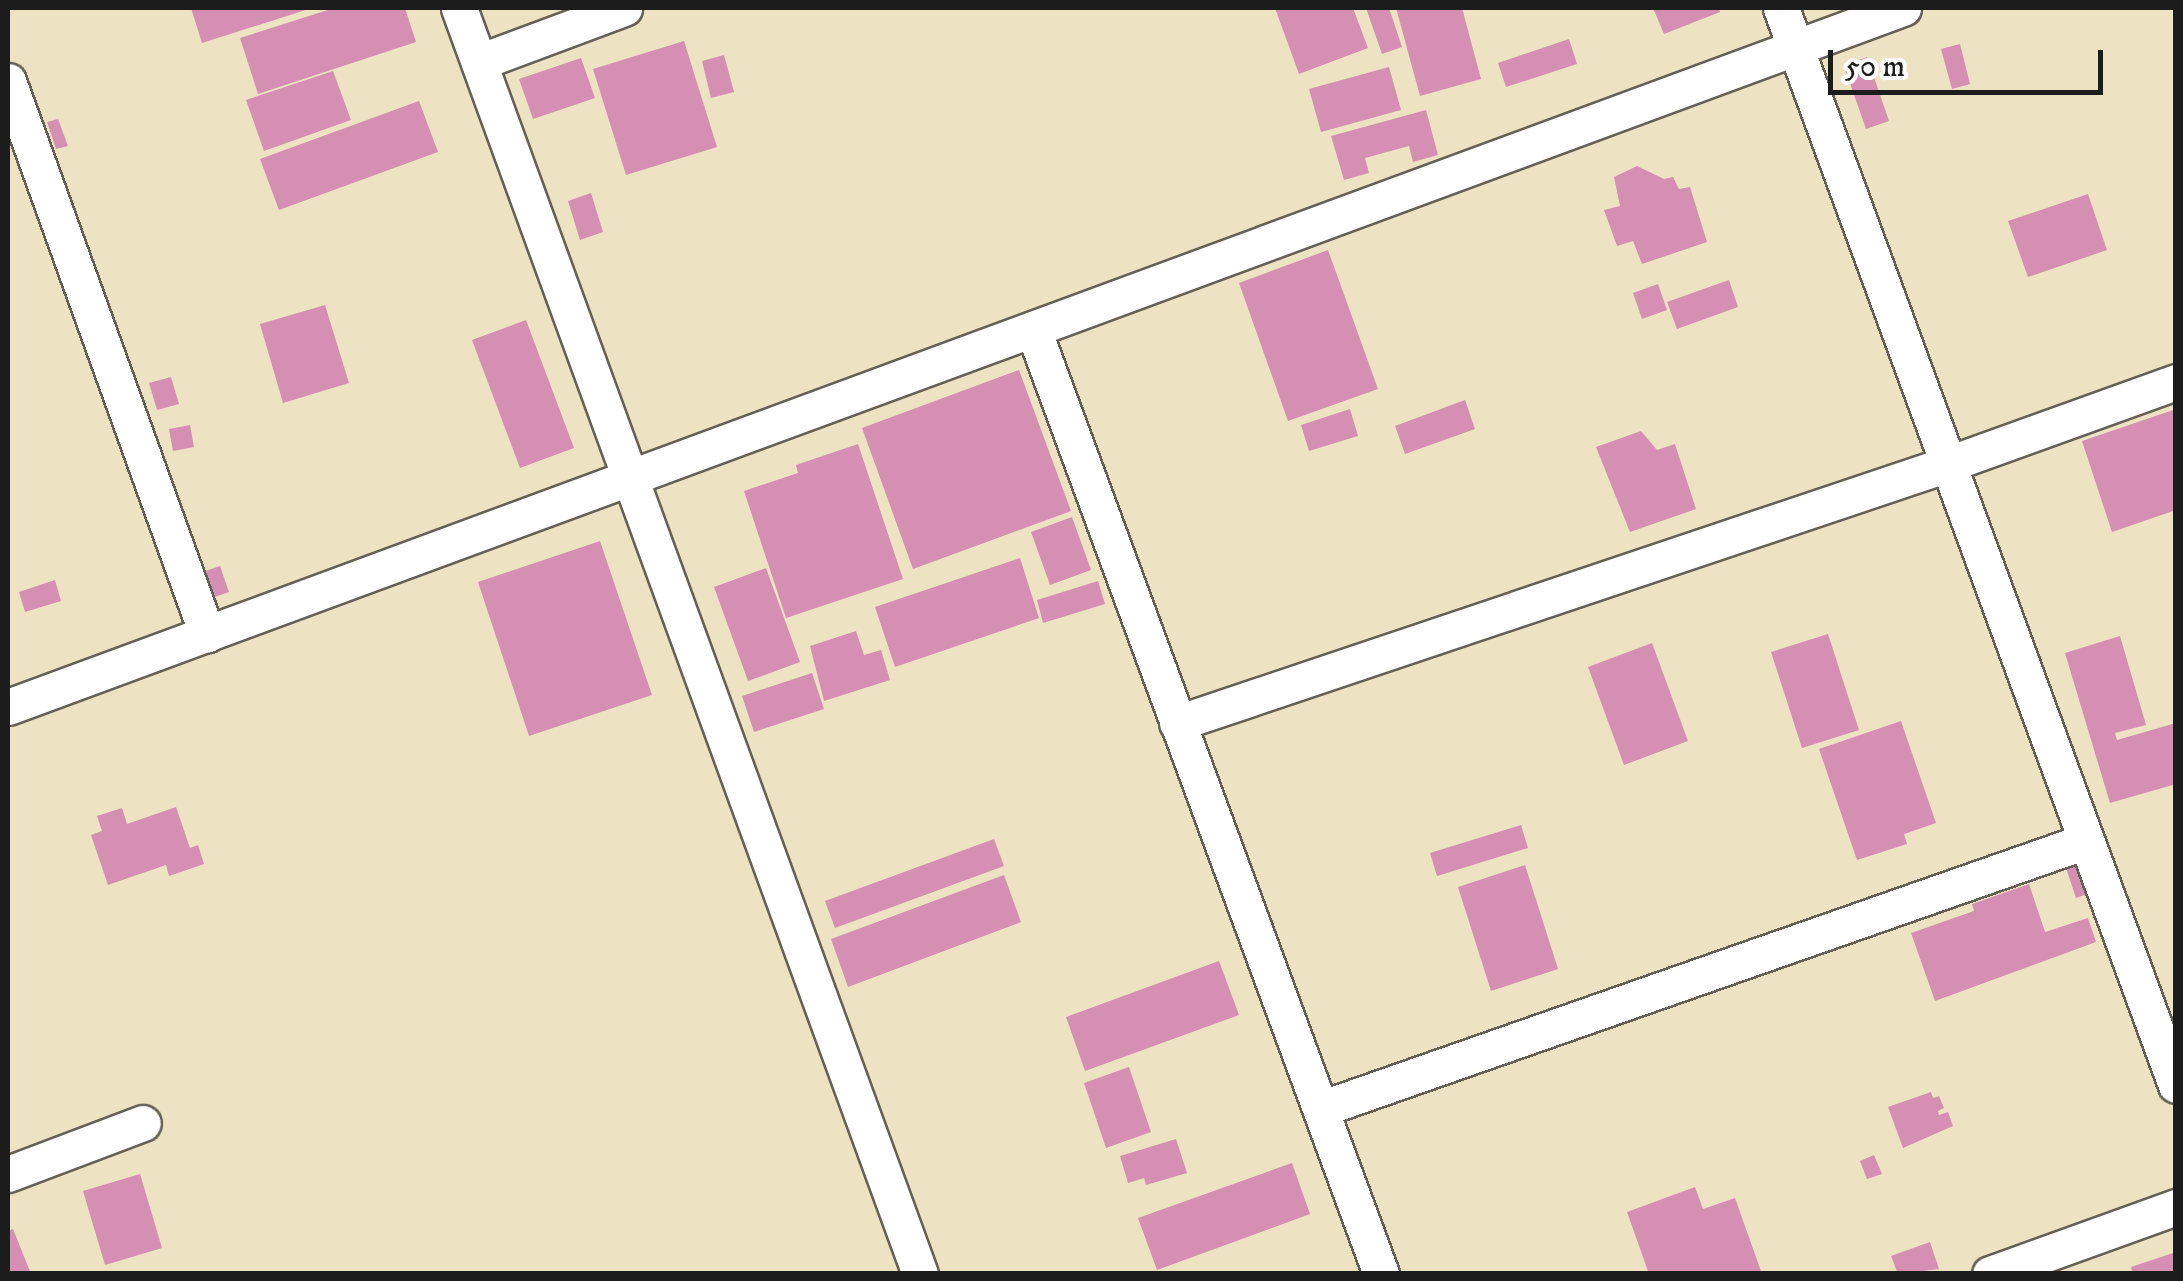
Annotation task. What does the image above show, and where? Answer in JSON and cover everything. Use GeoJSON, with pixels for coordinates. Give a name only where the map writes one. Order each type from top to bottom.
{"type":"FeatureCollection","features":[{"type":"Feature","properties":{"kind":"street"},"geometry":{"type":"LineString","coordinates":[[460,8],[920,1274]]}},
{"type":"Feature","properties":{"kind":"street"},"geometry":{"type":"LineString","coordinates":[[479,62],[624,8]]}},
{"type":"Feature","properties":{"kind":"street"},"geometry":{"type":"LineString","coordinates":[[1781,8],[2176,1085]]}},
{"type":"Feature","properties":{"kind":"street"},"geometry":{"type":"LineString","coordinates":[[8,708],[1903,8]]}},
{"type":"Feature","properties":{"kind":"street"},"geometry":{"type":"LineString","coordinates":[[8,81],[207,634]]}},
{"type":"Feature","properties":{"kind":"street"},"geometry":{"type":"LineString","coordinates":[[1033,329],[1323,1108],[1380,1274]]}},
{"type":"Feature","properties":{"kind":"street"},"geometry":{"type":"LineString","coordinates":[[1177,724],[1948,464],[2176,382]]}},
{"type":"Feature","properties":{"kind":"street"},"geometry":{"type":"LineString","coordinates":[[1323,1108],[2086,841]]}},
{"type":"Feature","properties":{"kind":"street"},"geometry":{"type":"LineString","coordinates":[[8,1174],[144,1123]]}},
{"type":"Feature","properties":{"kind":"street"},"geometry":{"type":"LineString","coordinates":[[1990,1274],[2176,1207]]}},
{"type":"Feature","properties":{"kind":"building"},"geometry":{"type":"Polygon","coordinates":[[[191,8],[312,8],[202,43],[191,8]]]}},
{"type":"Feature","properties":{"kind":"building"},"geometry":{"type":"Polygon","coordinates":[[[334,8],[405,8],[416,42],[258,94],[240,38],[334,8]]]}},
{"type":"Feature","properties":{"kind":"building"},"geometry":{"type":"Polygon","coordinates":[[[1275,8],[1353,8],[1368,48],[1299,74],[1275,8]]]}},
{"type":"Feature","properties":{"kind":"building"},"geometry":{"type":"Polygon","coordinates":[[[1366,8],[1389,8],[1402,47],[1382,54],[1366,8]]]}},
{"type":"Feature","properties":{"kind":"building"},"geometry":{"type":"Polygon","coordinates":[[[1396,8],[1462,8],[1481,79],[1420,96],[1396,8]]]}},
{"type":"Feature","properties":{"kind":"building"},"geometry":{"type":"Polygon","coordinates":[[[1653,8],[1719,8],[1720,12],[1664,34],[1653,8]]]}},
{"type":"Feature","properties":{"kind":"building"},"geometry":{"type":"Polygon","coordinates":[[[1569,39],[1577,64],[1506,87],[1498,63],[1569,39]]]}},
{"type":"Feature","properties":{"kind":"building"},"geometry":{"type":"Polygon","coordinates":[[[684,41],[717,147],[626,175],[593,69],[684,41]]]}},
{"type":"Feature","properties":{"kind":"building"},"geometry":{"type":"Polygon","coordinates":[[[1960,44],[1970,84],[1952,89],[1941,49],[1960,44]]]}},
{"type":"Feature","properties":{"kind":"building"},"geometry":{"type":"Polygon","coordinates":[[[724,55],[734,92],[711,98],[702,61],[724,55]]]}},
{"type":"Feature","properties":{"kind":"building"},"geometry":{"type":"Polygon","coordinates":[[[1867,57],[1889,121],[1866,129],[1844,66],[1867,57]]]}},
{"type":"Feature","properties":{"kind":"building"},"geometry":{"type":"Polygon","coordinates":[[[581,58],[595,98],[533,119],[519,79],[581,58]]]}},
{"type":"Feature","properties":{"kind":"building"},"geometry":{"type":"Polygon","coordinates":[[[1389,67],[1401,110],[1321,132],[1309,89],[1389,67]]]}},
{"type":"Feature","properties":{"kind":"building"},"geometry":{"type":"Polygon","coordinates":[[[333,71],[351,120],[264,151],[246,100],[333,71]]]}},
{"type":"Feature","properties":{"kind":"building"},"geometry":{"type":"Polygon","coordinates":[[[419,101],[438,152],[279,210],[260,159],[419,101]]]}},
{"type":"Feature","properties":{"kind":"building"},"geometry":{"type":"Polygon","coordinates":[[[1426,110],[1438,155],[1413,162],[1409,146],[1365,158],[1369,173],[1344,180],[1331,136],[1426,110]]]}},
{"type":"Feature","properties":{"kind":"building"},"geometry":{"type":"Polygon","coordinates":[[[58,119],[68,146],[56,149],[47,122],[58,119]]]}},
{"type":"Feature","properties":{"kind":"building"},"geometry":{"type":"Polygon","coordinates":[[[1637,166],[1664,179],[1673,177],[1679,189],[1690,187],[1707,242],[1642,264],[1633,241],[1617,246],[1604,210],[1620,206],[1614,177],[1637,166]]]}},
{"type":"Feature","properties":{"kind":"building"},"geometry":{"type":"Polygon","coordinates":[[[591,193],[603,232],[580,240],[568,201],[591,193]]]}},
{"type":"Feature","properties":{"kind":"building"},"geometry":{"type":"Polygon","coordinates":[[[2088,194],[2107,250],[2028,277],[2008,221],[2088,194]]]}},
{"type":"Feature","properties":{"kind":"building"},"geometry":{"type":"Polygon","coordinates":[[[1328,250],[1378,389],[1288,421],[1239,283],[1328,250]]]}},
{"type":"Feature","properties":{"kind":"building"},"geometry":{"type":"Polygon","coordinates":[[[1729,280],[1738,307],[1677,329],[1667,302],[1729,280]]]}},
{"type":"Feature","properties":{"kind":"building"},"geometry":{"type":"Polygon","coordinates":[[[1658,284],[1667,310],[1642,319],[1633,293],[1658,284]]]}},
{"type":"Feature","properties":{"kind":"building"},"geometry":{"type":"Polygon","coordinates":[[[325,305],[349,383],[283,403],[260,324],[325,305]]]}},
{"type":"Feature","properties":{"kind":"building"},"geometry":{"type":"Polygon","coordinates":[[[526,320],[574,448],[520,468],[472,340],[526,320]]]}},
{"type":"Feature","properties":{"kind":"building"},"geometry":{"type":"Polygon","coordinates":[[[1019,370],[1071,511],[913,569],[862,428],[1019,370]]]}},
{"type":"Feature","properties":{"kind":"building"},"geometry":{"type":"Polygon","coordinates":[[[171,377],[179,404],[157,410],[149,383],[171,377]]]}},
{"type":"Feature","properties":{"kind":"building"},"geometry":{"type":"Polygon","coordinates":[[[1465,400],[1475,429],[1405,454],[1395,426],[1465,400]]]}},
{"type":"Feature","properties":{"kind":"building"},"geometry":{"type":"Polygon","coordinates":[[[1350,409],[1358,436],[1309,451],[1301,425],[1350,409]]]}},
{"type":"Feature","properties":{"kind":"building"},"geometry":{"type":"Polygon","coordinates":[[[2176,409],[2176,510],[2112,532],[2082,441],[2176,409]]]}},
{"type":"Feature","properties":{"kind":"building"},"geometry":{"type":"Polygon","coordinates":[[[190,425],[194,447],[173,451],[169,429],[190,425]]]}},
{"type":"Feature","properties":{"kind":"building"},"geometry":{"type":"Polygon","coordinates":[[[1641,431],[1657,450],[1675,444],[1696,509],[1630,532],[1596,447],[1641,431]]]}},
{"type":"Feature","properties":{"kind":"building"},"geometry":{"type":"Polygon","coordinates":[[[858,444],[903,579],[786,618],[744,491],[798,473],[796,465],[858,444]]]}},
{"type":"Feature","properties":{"kind":"building"},"geometry":{"type":"Polygon","coordinates":[[[1072,517],[1091,570],[1050,585],[1031,532],[1072,517]]]}},
{"type":"Feature","properties":{"kind":"building"},"geometry":{"type":"Polygon","coordinates":[[[600,541],[652,695],[529,736],[478,582],[600,541]]]}},
{"type":"Feature","properties":{"kind":"building"},"geometry":{"type":"Polygon","coordinates":[[[1020,558],[1039,618],[895,667],[875,607],[1020,558]]]}},
{"type":"Feature","properties":{"kind":"building"},"geometry":{"type":"Polygon","coordinates":[[[220,566],[229,592],[209,599],[200,573],[220,566]]]}},
{"type":"Feature","properties":{"kind":"building"},"geometry":{"type":"Polygon","coordinates":[[[766,568],[800,662],[748,681],[714,587],[766,568]]]}},
{"type":"Feature","properties":{"kind":"building"},"geometry":{"type":"Polygon","coordinates":[[[55,580],[61,601],[25,612],[19,592],[55,580]]]}},
{"type":"Feature","properties":{"kind":"building"},"geometry":{"type":"Polygon","coordinates":[[[1098,581],[1105,604],[1043,623],[1037,600],[1098,581]]]}},
{"type":"Feature","properties":{"kind":"building"},"geometry":{"type":"Polygon","coordinates":[[[856,631],[864,655],[881,650],[890,680],[824,701],[810,646],[856,631]]]}},
{"type":"Feature","properties":{"kind":"building"},"geometry":{"type":"Polygon","coordinates":[[[1828,634],[1859,730],[1802,748],[1771,652],[1828,634]]]}},
{"type":"Feature","properties":{"kind":"building"},"geometry":{"type":"Polygon","coordinates":[[[2120,636],[2146,725],[2115,733],[2117,740],[2176,723],[2176,784],[2110,803],[2065,653],[2120,636]]]}},
{"type":"Feature","properties":{"kind":"building"},"geometry":{"type":"Polygon","coordinates":[[[1652,643],[1688,741],[1624,765],[1588,667],[1652,643]]]}},
{"type":"Feature","properties":{"kind":"building"},"geometry":{"type":"Polygon","coordinates":[[[812,673],[824,709],[754,732],[742,696],[812,673]]]}},
{"type":"Feature","properties":{"kind":"building"},"geometry":{"type":"Polygon","coordinates":[[[1901,721],[1936,823],[1904,834],[1907,844],[1857,860],[1819,749],[1901,721]]]}},
{"type":"Feature","properties":{"kind":"building"},"geometry":{"type":"Polygon","coordinates":[[[176,807],[190,848],[198,845],[204,864],[169,876],[166,865],[108,885],[91,835],[102,831],[97,816],[122,808],[127,824],[176,807]]]}},
{"type":"Feature","properties":{"kind":"building"},"geometry":{"type":"Polygon","coordinates":[[[1521,825],[1528,848],[1437,876],[1430,853],[1521,825]]]}},
{"type":"Feature","properties":{"kind":"building"},"geometry":{"type":"Polygon","coordinates":[[[994,839],[1004,866],[835,928],[825,901],[994,839]]]}},
{"type":"Feature","properties":{"kind":"building"},"geometry":{"type":"Polygon","coordinates":[[[2085,859],[2096,891],[2076,898],[2065,865],[2085,859]]]}},
{"type":"Feature","properties":{"kind":"building"},"geometry":{"type":"Polygon","coordinates":[[[1525,865],[1558,969],[1491,991],[1458,887],[1525,865]]]}},
{"type":"Feature","properties":{"kind":"building"},"geometry":{"type":"Polygon","coordinates":[[[1004,875],[1021,922],[848,987],[831,939],[1004,875]]]}},
{"type":"Feature","properties":{"kind":"building"},"geometry":{"type":"Polygon","coordinates":[[[2029,884],[2045,932],[2088,918],[2096,942],[1935,1001],[1911,933],[1974,911],[1972,904],[2029,884]]]}},
{"type":"Feature","properties":{"kind":"building"},"geometry":{"type":"Polygon","coordinates":[[[1219,961],[1239,1015],[1085,1071],[1066,1017],[1219,961]]]}},
{"type":"Feature","properties":{"kind":"building"},"geometry":{"type":"Polygon","coordinates":[[[1129,1067],[1151,1132],[1106,1148],[1084,1083],[1129,1067]]]}},
{"type":"Feature","properties":{"kind":"building"},"geometry":{"type":"Polygon","coordinates":[[[1931,1092],[1933,1098],[1939,1096],[1944,1108],[1938,1111],[1939,1115],[1948,1112],[1953,1126],[1903,1148],[1888,1107],[1931,1092]]]}},
{"type":"Feature","properties":{"kind":"building"},"geometry":{"type":"Polygon","coordinates":[[[1176,1139],[1187,1173],[1146,1185],[1144,1178],[1128,1183],[1120,1156],[1176,1139]]]}},
{"type":"Feature","properties":{"kind":"building"},"geometry":{"type":"Polygon","coordinates":[[[1874,1155],[1882,1174],[1867,1179],[1860,1161],[1874,1155]]]}},
{"type":"Feature","properties":{"kind":"building"},"geometry":{"type":"Polygon","coordinates":[[[1292,1163],[1310,1214],[1157,1270],[1138,1218],[1292,1163]]]}},
{"type":"Feature","properties":{"kind":"building"},"geometry":{"type":"Polygon","coordinates":[[[140,1174],[162,1248],[105,1265],[83,1191],[140,1174]]]}},
{"type":"Feature","properties":{"kind":"building"},"geometry":{"type":"Polygon","coordinates":[[[1695,1187],[1703,1209],[1735,1198],[1762,1274],[1649,1274],[1627,1212],[1695,1187]]]}},
{"type":"Feature","properties":{"kind":"building"},"geometry":{"type":"Polygon","coordinates":[[[13,1229],[31,1274],[8,1274],[8,1231],[13,1229]]]}},
{"type":"Feature","properties":{"kind":"building"},"geometry":{"type":"Polygon","coordinates":[[[1930,1242],[1939,1269],[1898,1274],[1891,1256],[1930,1242]]]}},
{"type":"Feature","properties":{"kind":"building"},"geometry":{"type":"Polygon","coordinates":[[[2176,1252],[2176,1274],[2133,1274],[2131,1267],[2176,1252]]]}}]}
